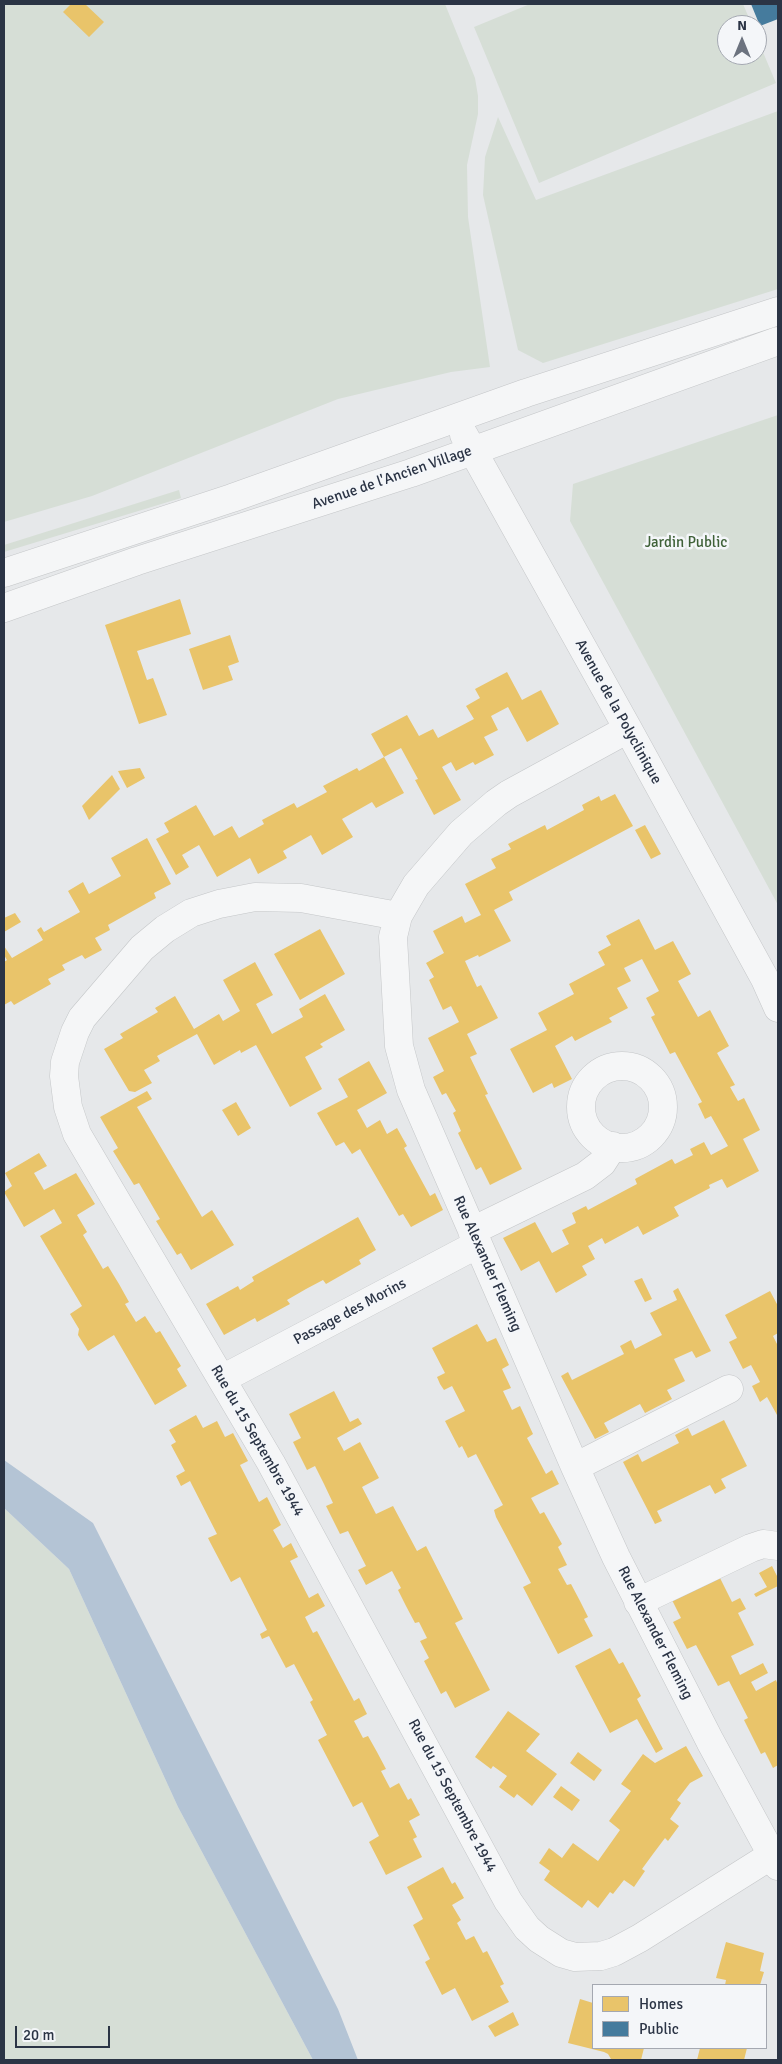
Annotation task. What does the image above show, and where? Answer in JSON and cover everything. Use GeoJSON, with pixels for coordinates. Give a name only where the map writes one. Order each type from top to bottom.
{"type":"FeatureCollection","features":[{"type":"Feature","properties":{"kind":"street"},"geometry":{"type":"LineString","coordinates":[[4,573],[232,498],[526,393],[778,311]]}},
{"type":"Feature","properties":{"kind":"street","name":"Avenue de l'Ancien Village"},"geometry":{"type":"LineString","coordinates":[[4,608],[137,561],[411,473],[778,341]]}},
{"type":"Feature","properties":{"kind":"street","name":"Avenue de la Polyclinique"},"geometry":{"type":"LineString","coordinates":[[455,418],[628,729],[765,980],[778,1008]]}},
{"type":"Feature","properties":{"kind":"street","name":"Rue Alexander Fleming"},"geometry":{"type":"LineString","coordinates":[[628,729],[509,794],[484,812],[461,833],[416,885],[398,916],[392,949],[397,1030],[402,1060],[411,1090],[575,1467],[638,1602],[775,1861]]}},
{"type":"Feature","properties":{"kind":"street","name":"Rue du 15 Septembre 1944"},"geometry":{"type":"LineString","coordinates":[[398,916],[321,901],[269,896],[228,902],[191,913],[165,929],[142,948],[82,1018],[69,1046],[64,1076],[68,1107],[77,1134],[271,1463],[508,1901],[527,1928],[539,1940],[561,1953],[575,1958],[601,1956],[614,1952],[640,1938],[775,1861]]}},
{"type":"Feature","properties":{"kind":"street","name":"Passage des Morins"},"geometry":{"type":"LineString","coordinates":[[222,1379],[585,1176],[602,1163],[613,1146]]}},
{"type":"Feature","properties":{"kind":"street"},"geometry":{"type":"LineString","coordinates":[[575,1467],[729,1389]]}},
{"type":"Feature","properties":{"kind":"street"},"geometry":{"type":"LineString","coordinates":[[638,1602],[751,1548],[763,1544],[778,1546]]}},
{"type":"Feature","properties":{"kind":"green space"},"geometry":{"type":"Polygon","coordinates":[[[4,4],[445,4],[475,78],[478,96],[478,114],[467,165],[468,217],[490,367],[451,372],[338,399],[92,496],[4,522],[4,4]]]}},
{"type":"Feature","properties":{"kind":"green space"},"geometry":{"type":"Polygon","coordinates":[[[530,4],[743,4],[748,15],[717,15],[717,65],[767,65],[767,62],[776,83],[539,183],[474,27],[530,4]]]}},
{"type":"Feature","properties":{"kind":"green space"},"geometry":{"type":"Polygon","coordinates":[[[778,111],[778,289],[543,363],[518,350],[483,195],[485,157],[498,117],[536,200],[778,111]]]}},
{"type":"Feature","properties":{"kind":"green space","name":"Jardin Public"},"geometry":{"type":"Polygon","coordinates":[[[778,415],[778,905],[570,521],[573,484],[778,415]]]}},
{"type":"Feature","properties":{"kind":"green space"},"geometry":{"type":"Polygon","coordinates":[[[179,490],[181,498],[4,552],[4,545],[179,490]]]}},
{"type":"Feature","properties":{"kind":"green space"},"geometry":{"type":"Polygon","coordinates":[[[4,1508],[69,1569],[178,1807],[313,2060],[4,2060],[4,1508]]]}},
{"type":"Feature","properties":{"kind":"water"},"geometry":{"type":"Polygon","coordinates":[[[4,1460],[93,1523],[338,2009],[358,2060],[313,2060],[178,1807],[69,1569],[4,1508],[4,1460]]]}},
{"type":"Feature","properties":{"kind":"building: Homes"},"geometry":{"type":"Polygon","coordinates":[[[71,4],[85,4],[104,22],[89,37],[63,12],[71,4]]]}},
{"type":"Feature","properties":{"kind":"building: Homes"},"geometry":{"type":"Polygon","coordinates":[[[180,599],[191,634],[137,651],[147,680],[153,678],[167,715],[139,724],[105,625],[180,599]]]}},
{"type":"Feature","properties":{"kind":"building: Homes"},"geometry":{"type":"Polygon","coordinates":[[[230,635],[239,662],[228,666],[233,680],[203,690],[189,649],[230,635]]]}},
{"type":"Feature","properties":{"kind":"building: Homes"},"geometry":{"type":"Polygon","coordinates":[[[507,672],[522,700],[541,690],[559,724],[527,742],[508,707],[491,716],[498,730],[484,737],[494,755],[475,765],[473,762],[456,771],[451,762],[442,767],[461,800],[434,815],[415,780],[418,779],[401,748],[384,757],[371,734],[407,715],[419,736],[433,729],[438,738],[474,719],[466,706],[480,698],[475,689],[507,672]]]}},
{"type":"Feature","properties":{"kind":"building: Homes"},"geometry":{"type":"Polygon","coordinates":[[[384,757],[404,793],[376,808],[372,802],[342,819],[353,837],[322,855],[311,835],[283,851],[287,858],[258,874],[250,858],[217,877],[199,845],[182,855],[189,867],[176,875],[156,839],[169,832],[164,823],[196,805],[214,836],[232,826],[239,838],[264,824],[262,820],[294,803],[297,808],[327,792],[323,786],[357,768],[359,771],[384,757]]]}},
{"type":"Feature","properties":{"kind":"building: Homes"},"geometry":{"type":"Polygon","coordinates":[[[140,768],[145,778],[127,788],[118,771],[140,768]]]}},
{"type":"Feature","properties":{"kind":"building: Homes"},"geometry":{"type":"Polygon","coordinates":[[[112,775],[120,789],[89,820],[82,806],[112,775]]]}},
{"type":"Feature","properties":{"kind":"building: Homes"},"geometry":{"type":"Polygon","coordinates":[[[615,794],[633,826],[509,892],[513,900],[494,910],[511,941],[479,957],[478,955],[465,961],[477,987],[481,985],[498,1018],[467,1034],[477,1054],[470,1057],[488,1094],[485,1095],[522,1169],[490,1185],[481,1167],[476,1170],[458,1133],[461,1131],[453,1113],[456,1111],[446,1093],[442,1095],[433,1077],[444,1071],[428,1038],[459,1022],[451,1006],[443,1010],[429,980],[434,977],[426,963],[444,953],[433,931],[462,916],[465,923],[481,915],[465,884],[496,868],[491,859],[511,849],[508,844],[545,825],[547,830],[584,810],[582,805],[599,796],[601,801],[615,794]]]}},
{"type":"Feature","properties":{"kind":"building: Homes"},"geometry":{"type":"Polygon","coordinates":[[[645,825],[661,854],[651,859],[635,830],[645,825]]]}},
{"type":"Feature","properties":{"kind":"building: Homes"},"geometry":{"type":"Polygon","coordinates":[[[147,838],[171,884],[154,893],[156,898],[108,925],[110,930],[95,938],[102,950],[85,959],[82,955],[62,965],[65,970],[48,979],[51,984],[14,1005],[11,1001],[4,1005],[4,962],[7,960],[4,955],[4,946],[12,958],[43,940],[37,930],[41,927],[44,932],[80,912],[68,891],[83,882],[89,894],[121,876],[111,858],[147,838]]]}},
{"type":"Feature","properties":{"kind":"building: Homes"},"geometry":{"type":"Polygon","coordinates":[[[15,913],[21,922],[4,932],[4,918],[15,913]]]}},
{"type":"Feature","properties":{"kind":"building: Homes"},"geometry":{"type":"Polygon","coordinates":[[[639,919],[655,950],[673,941],[691,974],[678,981],[698,1017],[710,1010],[729,1046],[717,1053],[735,1085],[730,1087],[738,1101],[744,1098],[760,1130],[743,1139],[759,1171],[727,1188],[722,1179],[709,1185],[710,1188],[674,1207],[679,1216],[643,1235],[638,1226],[605,1244],[602,1238],[588,1246],[595,1259],[582,1266],[587,1275],[556,1293],[539,1261],[521,1271],[503,1238],[535,1222],[552,1253],[569,1244],[562,1230],[576,1223],[572,1213],[586,1206],[588,1210],[637,1184],[635,1179],[672,1159],[675,1164],[693,1155],[690,1149],[704,1142],[711,1155],[728,1146],[711,1116],[705,1119],[698,1104],[702,1102],[675,1052],[670,1054],[651,1017],[655,1015],[646,998],[659,991],[642,959],[624,968],[631,981],[617,988],[628,1008],[609,1018],[612,1022],[575,1041],[572,1036],[555,1046],[572,1079],[554,1088],[552,1083],[533,1093],[510,1049],[547,1030],[538,1013],[574,994],[569,984],[605,965],[598,952],[611,945],[606,936],[639,919]]]}},
{"type":"Feature","properties":{"kind":"building: Homes"},"geometry":{"type":"Polygon","coordinates":[[[320,929],[345,974],[300,1000],[274,954],[320,929]]]}},
{"type":"Feature","properties":{"kind":"building: Homes"},"geometry":{"type":"Polygon","coordinates":[[[255,962],[273,995],[256,1004],[272,1034],[303,1017],[299,1009],[325,994],[345,1030],[320,1044],[323,1047],[305,1057],[322,1089],[290,1107],[256,1045],[241,1053],[240,1050],[214,1065],[197,1034],[157,1056],[160,1061],[144,1070],[152,1083],[135,1092],[129,1091],[104,1049],[123,1038],[120,1034],[158,1012],[155,1008],[175,996],[194,1029],[219,1014],[223,1021],[240,1011],[223,980],[255,962]]]}},
{"type":"Feature","properties":{"kind":"building: Homes"},"geometry":{"type":"Polygon","coordinates":[[[369,1061],[387,1093],[357,1110],[367,1128],[380,1120],[387,1134],[397,1128],[407,1146],[404,1148],[430,1196],[435,1193],[443,1210],[411,1227],[403,1214],[399,1216],[360,1149],[352,1154],[344,1142],[336,1146],[317,1113],[348,1097],[338,1079],[369,1061]]]}},
{"type":"Feature","properties":{"kind":"building: Homes"},"geometry":{"type":"Polygon","coordinates":[[[147,1091],[152,1099],[137,1107],[202,1217],[212,1210],[234,1245],[191,1270],[181,1253],[177,1255],[156,1221],[160,1219],[139,1183],[134,1185],[113,1151],[118,1148],[100,1117],[147,1091]]]}},
{"type":"Feature","properties":{"kind":"building: Homes"},"geometry":{"type":"Polygon","coordinates":[[[236,1102],[251,1128],[238,1136],[222,1110],[236,1102]]]}},
{"type":"Feature","properties":{"kind":"building: Homes"},"geometry":{"type":"Polygon","coordinates":[[[39,1153],[47,1166],[34,1173],[44,1190],[76,1173],[95,1204],[77,1215],[87,1232],[83,1235],[103,1269],[108,1266],[119,1284],[129,1302],[125,1304],[136,1322],[145,1316],[156,1333],[160,1331],[181,1366],[177,1369],[187,1386],[155,1405],[114,1335],[88,1351],[78,1335],[79,1329],[70,1314],[82,1306],[40,1236],[62,1223],[54,1209],[24,1227],[4,1192],[12,1186],[5,1173],[39,1153]]]}},
{"type":"Feature","properties":{"kind":"building: Homes"},"geometry":{"type":"Polygon","coordinates":[[[358,1217],[376,1250],[359,1260],[361,1264],[326,1284],[323,1280],[306,1289],[287,1300],[290,1304],[257,1322],[255,1318],[224,1335],[206,1304],[238,1286],[240,1290],[254,1281],[252,1277],[358,1217]]]}},
{"type":"Feature","properties":{"kind":"building: Homes"},"geometry":{"type":"Polygon","coordinates":[[[642,1278],[652,1299],[645,1302],[634,1281],[642,1278]]]}},
{"type":"Feature","properties":{"kind":"building: Homes"},"geometry":{"type":"Polygon","coordinates":[[[678,1288],[711,1351],[696,1358],[692,1351],[674,1359],[685,1381],[667,1390],[672,1399],[645,1413],[640,1404],[604,1423],[609,1432],[595,1439],[561,1376],[568,1372],[572,1380],[624,1354],[620,1346],[631,1340],[635,1349],[662,1335],[650,1313],[677,1300],[673,1291],[678,1288]]]}},
{"type":"Feature","properties":{"kind":"building: Homes"},"geometry":{"type":"Polygon","coordinates":[[[770,1291],[778,1306],[778,1333],[773,1336],[778,1346],[777,1415],[767,1397],[760,1402],[752,1386],[760,1382],[751,1365],[743,1369],[729,1342],[737,1338],[725,1315],[770,1291]]]}},
{"type":"Feature","properties":{"kind":"building: Homes"},"geometry":{"type":"Polygon","coordinates":[[[477,1324],[487,1342],[496,1338],[509,1365],[502,1369],[511,1388],[503,1391],[512,1410],[520,1406],[533,1434],[527,1438],[546,1474],[552,1470],[559,1484],[531,1498],[540,1514],[544,1512],[562,1544],[558,1547],[567,1565],[558,1569],[567,1585],[571,1584],[580,1601],[588,1617],[584,1619],[593,1636],[558,1654],[523,1587],[531,1583],[496,1517],[494,1510],[503,1505],[476,1454],[468,1458],[462,1446],[459,1448],[445,1421],[465,1411],[452,1386],[444,1390],[440,1384],[437,1377],[445,1373],[432,1348],[477,1324]]]}},
{"type":"Feature","properties":{"kind":"building: Homes"},"geometry":{"type":"Polygon","coordinates":[[[334,1391],[350,1422],[358,1418],[362,1424],[337,1438],[344,1451],[360,1442],[379,1478],[362,1487],[376,1514],[393,1506],[417,1551],[426,1546],[463,1619],[455,1623],[490,1690],[455,1708],[446,1691],[441,1694],[424,1661],[429,1658],[420,1641],[427,1638],[419,1622],[415,1623],[406,1606],[398,1590],[401,1588],[392,1571],[366,1585],[358,1570],[366,1566],[348,1531],[340,1534],[326,1506],[333,1503],[315,1466],[307,1470],[293,1442],[301,1438],[289,1414],[334,1391]]]}},
{"type":"Feature","properties":{"kind":"building: Homes"},"geometry":{"type":"Polygon","coordinates":[[[196,1415],[203,1428],[217,1421],[225,1437],[233,1433],[248,1461],[240,1465],[259,1502],[267,1497],[281,1525],[273,1530],[283,1548],[291,1543],[298,1557],[290,1561],[309,1598],[318,1593],[325,1606],[305,1617],[313,1633],[317,1631],[354,1701],[359,1698],[367,1714],[354,1721],[363,1738],[368,1736],[377,1752],[386,1769],[381,1771],[390,1788],[399,1783],[408,1800],[411,1798],[420,1815],[409,1821],[417,1837],[413,1839],[422,1857],[386,1875],[369,1842],[379,1836],[362,1802],[353,1807],[318,1740],[327,1735],[310,1702],[313,1700],[294,1664],[286,1668],[269,1636],[262,1639],[260,1634],[267,1630],[240,1577],[231,1582],[211,1544],[208,1538],[217,1534],[190,1481],[181,1486],[176,1476],[185,1471],[171,1445],[176,1442],[169,1430],[196,1415]]]}},
{"type":"Feature","properties":{"kind":"building: Homes"},"geometry":{"type":"Polygon","coordinates":[[[724,1420],[747,1466],[721,1479],[726,1488],[715,1494],[710,1485],[657,1511],[662,1521],[655,1524],[623,1462],[638,1454],[642,1462],[679,1443],[675,1435],[688,1428],[692,1436],[724,1420]]]}},
{"type":"Feature","properties":{"kind":"building: Homes"},"geometry":{"type":"Polygon","coordinates":[[[772,1566],[778,1578],[778,1586],[756,1597],[754,1594],[767,1587],[759,1573],[772,1566]]]}},
{"type":"Feature","properties":{"kind":"building: Homes"},"geometry":{"type":"Polygon","coordinates":[[[719,1576],[732,1602],[740,1598],[746,1609],[738,1613],[754,1645],[731,1656],[740,1675],[763,1663],[768,1673],[751,1682],[756,1691],[776,1680],[778,1685],[778,1765],[773,1768],[765,1752],[761,1754],[744,1720],[748,1718],[729,1681],[718,1686],[696,1645],[687,1649],[673,1622],[681,1618],[672,1600],[719,1576]]]}},
{"type":"Feature","properties":{"kind":"building: Homes"},"geometry":{"type":"Polygon","coordinates":[[[610,1648],[619,1664],[623,1662],[641,1696],[637,1699],[663,1749],[656,1753],[637,1719],[610,1733],[575,1666],[610,1648]]]}},
{"type":"Feature","properties":{"kind":"building: Homes"},"geometry":{"type":"Polygon","coordinates":[[[508,1711],[540,1734],[526,1751],[557,1774],[532,1806],[517,1794],[514,1798],[499,1787],[507,1776],[493,1766],[491,1769],[475,1757],[508,1711]]]}},
{"type":"Feature","properties":{"kind":"building: Homes"},"geometry":{"type":"Polygon","coordinates":[[[686,1746],[703,1776],[690,1783],[677,1800],[681,1803],[670,1819],[679,1826],[668,1841],[665,1838],[653,1854],[642,1869],[645,1871],[634,1887],[624,1880],[613,1894],[610,1892],[598,1908],[588,1900],[582,1908],[544,1880],[550,1871],[539,1863],[549,1848],[562,1858],[573,1843],[598,1861],[620,1830],[609,1821],[631,1791],[621,1784],[643,1754],[655,1763],[686,1746]]]}},
{"type":"Feature","properties":{"kind":"building: Homes"},"geometry":{"type":"Polygon","coordinates":[[[578,1752],[602,1770],[594,1781],[570,1763],[578,1752]]]}},
{"type":"Feature","properties":{"kind":"building: Homes"},"geometry":{"type":"Polygon","coordinates":[[[561,1786],[580,1800],[572,1811],[553,1797],[561,1786]]]}},
{"type":"Feature","properties":{"kind":"building: Homes"},"geometry":{"type":"Polygon","coordinates":[[[443,1867],[452,1884],[455,1882],[464,1898],[452,1905],[461,1920],[457,1923],[466,1940],[474,1936],[483,1953],[487,1951],[504,1984],[500,1986],[509,2002],[472,2021],[455,1988],[442,1995],[425,1962],[430,1959],[413,1925],[423,1919],[407,1887],[443,1867]]]}},
{"type":"Feature","properties":{"kind":"building: Homes"},"geometry":{"type":"Polygon","coordinates":[[[726,1942],[764,1953],[760,1971],[764,1972],[760,1984],[725,1984],[726,1980],[716,1978],[726,1942]]]}},
{"type":"Feature","properties":{"kind":"building: Homes"},"geometry":{"type":"Polygon","coordinates":[[[580,1999],[592,2003],[592,2049],[568,2043],[580,1999]]]}},
{"type":"Feature","properties":{"kind":"building: Homes"},"geometry":{"type":"Polygon","coordinates":[[[513,2012],[519,2025],[495,2037],[488,2026],[513,2012]]]}},
{"type":"Feature","properties":{"kind":"building: Homes"},"geometry":{"type":"Polygon","coordinates":[[[592,2049],[644,2049],[641,2060],[611,2059],[604,2052],[592,2049]]]}},
{"type":"Feature","properties":{"kind":"building: Homes"},"geometry":{"type":"Polygon","coordinates":[[[700,2049],[747,2049],[744,2060],[697,2060],[700,2049]]]}},
{"type":"Feature","properties":{"kind":"building: Public"},"geometry":{"type":"Polygon","coordinates":[[[751,4],[778,4],[778,19],[767,23],[767,15],[756,15],[751,4]]]}}]}
